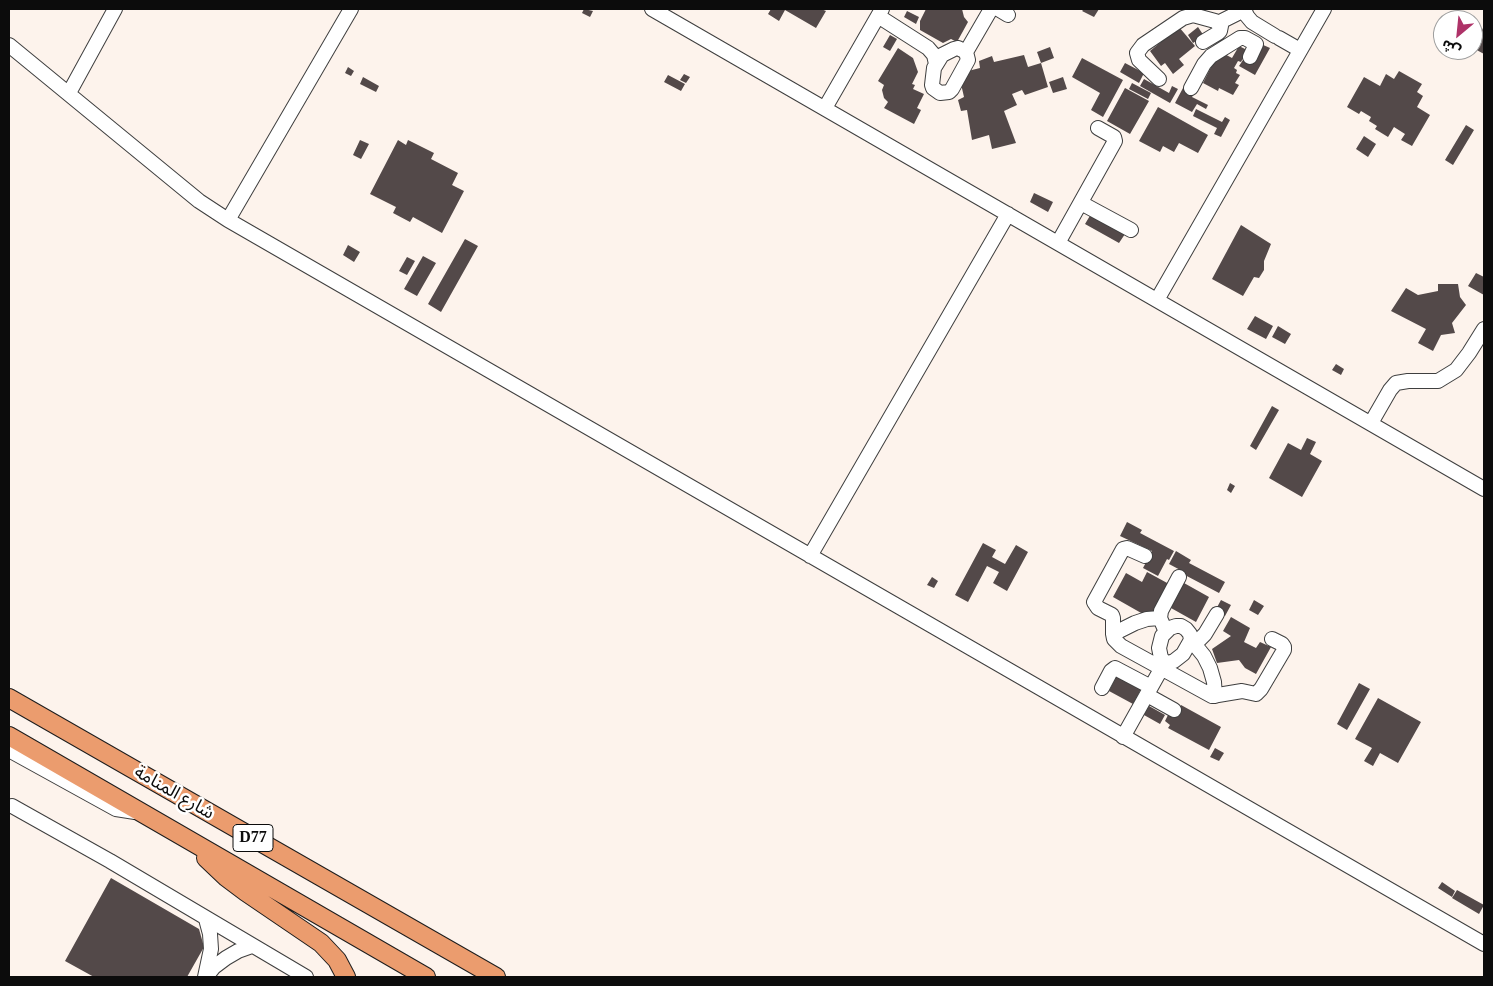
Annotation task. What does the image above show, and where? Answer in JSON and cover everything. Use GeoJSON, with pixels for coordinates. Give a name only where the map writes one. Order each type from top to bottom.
{"type":"FeatureCollection","features":[{"type":"Feature","properties":{"kind":"main road","name":"شارع المنامة"},"geometry":{"type":"LineString","coordinates":[[9,698],[496,977]]}},
{"type":"Feature","properties":{"kind":"main road","name":"شارع المنامة"},"geometry":{"type":"LineString","coordinates":[[9,736],[426,977]]}},
{"type":"Feature","properties":{"kind":"main road"},"geometry":{"type":"LineString","coordinates":[[190,841],[226,877],[321,944],[337,960],[346,977]]}},
{"type":"Feature","properties":{"kind":"street"},"geometry":{"type":"LineString","coordinates":[[69,94],[115,9]]}},
{"type":"Feature","properties":{"kind":"street"},"geometry":{"type":"LineString","coordinates":[[228,220],[351,9]]}},
{"type":"Feature","properties":{"kind":"street"},"geometry":{"type":"LineString","coordinates":[[652,9],[1484,489]]}},
{"type":"Feature","properties":{"kind":"street"},"geometry":{"type":"LineString","coordinates":[[966,52],[958,48],[942,55],[936,64],[931,80],[933,88],[940,93],[949,92],[952,89],[968,60],[966,52],[991,9]]}},
{"type":"Feature","properties":{"kind":"street"},"geometry":{"type":"LineString","coordinates":[[1159,79],[1139,60],[1137,53],[1143,45],[1186,16],[1196,16],[1218,22],[1244,9],[1252,22],[1300,50]]}},
{"type":"Feature","properties":{"kind":"street"},"geometry":{"type":"LineString","coordinates":[[1157,300],[1324,9]]}},
{"type":"Feature","properties":{"kind":"street"},"geometry":{"type":"LineString","coordinates":[[825,108],[880,12],[928,48],[934,55],[936,64]]}},
{"type":"Feature","properties":{"kind":"street"},"geometry":{"type":"LineString","coordinates":[[1203,42],[1220,31],[1221,26],[1218,22]]}},
{"type":"Feature","properties":{"kind":"street"},"geometry":{"type":"LineString","coordinates":[[1250,40],[1258,26]]}},
{"type":"Feature","properties":{"kind":"street"},"geometry":{"type":"LineString","coordinates":[[1191,88],[1204,64],[1215,53],[1242,37],[1250,40],[1257,46],[1250,57]]}},
{"type":"Feature","properties":{"kind":"street"},"geometry":{"type":"LineString","coordinates":[[9,45],[199,201],[228,220],[1484,944]]}},
{"type":"Feature","properties":{"kind":"street"},"geometry":{"type":"LineString","coordinates":[[1058,243],[1115,141],[1114,137],[1098,128]]}},
{"type":"Feature","properties":{"kind":"street"},"geometry":{"type":"LineString","coordinates":[[1081,203],[1131,230]]}},
{"type":"Feature","properties":{"kind":"street"},"geometry":{"type":"LineString","coordinates":[[810,556],[1008,214]]}},
{"type":"Feature","properties":{"kind":"street"},"geometry":{"type":"LineString","coordinates":[[1370,423],[1396,383],[1438,381],[1456,370],[1484,330]]}},
{"type":"Feature","properties":{"kind":"street"},"geometry":{"type":"LineString","coordinates":[[1145,556],[1126,548],[1123,549],[1094,602],[1098,608],[1112,615],[1114,639],[1121,646],[1163,665],[1208,694],[1215,696],[1242,691],[1256,694],[1259,692],[1284,650],[1282,644],[1272,640]]}},
{"type":"Feature","properties":{"kind":"street"},"geometry":{"type":"LineString","coordinates":[[1166,632],[1160,618],[1161,611],[1179,577]]}},
{"type":"Feature","properties":{"kind":"street"},"geometry":{"type":"LineString","coordinates":[[1124,737],[1163,665],[1178,658],[1193,642],[1205,634],[1217,614]]}},
{"type":"Feature","properties":{"kind":"street"},"geometry":{"type":"LineString","coordinates":[[1113,634],[1135,623],[1147,619],[1160,618]]}},
{"type":"Feature","properties":{"kind":"street"},"geometry":{"type":"LineString","coordinates":[[1163,665],[1159,648],[1162,636],[1170,628],[1181,626],[1190,634],[1210,668],[1215,696]]}},
{"type":"Feature","properties":{"kind":"street"},"geometry":{"type":"LineString","coordinates":[[1102,688],[1111,671],[1115,668],[1174,710]]}},
{"type":"Feature","properties":{"kind":"street"},"geometry":{"type":"LineString","coordinates":[[9,750],[116,808],[141,814]]}},
{"type":"Feature","properties":{"kind":"street"},"geometry":{"type":"LineString","coordinates":[[10,804],[306,977]]}},
{"type":"Feature","properties":{"kind":"street"},"geometry":{"type":"LineString","coordinates":[[205,977],[211,949],[206,919]]}},
{"type":"Feature","properties":{"kind":"street"},"geometry":{"type":"LineString","coordinates":[[205,977],[226,958],[252,946]]}},
{"type":"Feature","properties":{"kind":"building"},"geometry":{"type":"Polygon","coordinates":[[[584,9],[593,11],[590,17],[582,13],[584,9]]]}},
{"type":"Feature","properties":{"kind":"building"},"geometry":{"type":"Polygon","coordinates":[[[771,9],[821,9],[826,11],[816,28],[785,10],[779,21],[768,14],[771,9]]]}},
{"type":"Feature","properties":{"kind":"building"},"geometry":{"type":"Polygon","coordinates":[[[926,9],[962,9],[964,17],[968,22],[957,42],[951,39],[943,43],[920,30],[920,21],[926,9]]]}},
{"type":"Feature","properties":{"kind":"building"},"geometry":{"type":"Polygon","coordinates":[[[1084,9],[1099,9],[1094,17],[1082,11],[1084,9]]]}},
{"type":"Feature","properties":{"kind":"building"},"geometry":{"type":"Polygon","coordinates":[[[907,11],[919,17],[916,24],[904,17],[907,11]]]}},
{"type":"Feature","properties":{"kind":"building"},"geometry":{"type":"Polygon","coordinates":[[[1484,26],[1484,54],[1483,53],[1484,26]]]}},
{"type":"Feature","properties":{"kind":"building"},"geometry":{"type":"Polygon","coordinates":[[[1179,27],[1195,46],[1179,59],[1184,65],[1173,74],[1165,63],[1161,66],[1150,51],[1179,27]]]}},
{"type":"Feature","properties":{"kind":"building"},"geometry":{"type":"Polygon","coordinates":[[[1198,27],[1204,36],[1193,43],[1188,35],[1198,27]]]}},
{"type":"Feature","properties":{"kind":"building"},"geometry":{"type":"Polygon","coordinates":[[[890,35],[897,39],[890,51],[883,47],[890,35]]]}},
{"type":"Feature","properties":{"kind":"building"},"geometry":{"type":"Polygon","coordinates":[[[1261,44],[1270,48],[1255,75],[1239,66],[1245,57],[1261,44]]]}},
{"type":"Feature","properties":{"kind":"building"},"geometry":{"type":"Polygon","coordinates":[[[1239,46],[1247,50],[1241,62],[1238,61],[1234,68],[1237,70],[1236,73],[1240,75],[1235,83],[1239,85],[1233,95],[1219,88],[1218,91],[1203,83],[1219,51],[1232,58],[1239,46]]]}},
{"type":"Feature","properties":{"kind":"building"},"geometry":{"type":"Polygon","coordinates":[[[1050,47],[1054,58],[1041,63],[1037,52],[1050,47]]]}},
{"type":"Feature","properties":{"kind":"building"},"geometry":{"type":"Polygon","coordinates":[[[898,48],[913,58],[918,72],[912,84],[915,85],[913,89],[924,94],[917,108],[921,110],[914,124],[884,108],[888,102],[884,98],[882,90],[884,85],[878,81],[898,48]]]}},
{"type":"Feature","properties":{"kind":"building"},"geometry":{"type":"Polygon","coordinates":[[[1024,55],[1028,67],[1041,63],[1048,87],[1025,95],[1022,90],[1012,94],[1017,105],[1004,111],[1016,143],[992,149],[989,135],[972,140],[967,110],[961,111],[958,100],[964,97],[961,84],[968,71],[980,68],[979,61],[992,56],[994,62],[1024,55]]]}},
{"type":"Feature","properties":{"kind":"building"},"geometry":{"type":"Polygon","coordinates":[[[1082,58],[1123,80],[1103,117],[1091,110],[1100,93],[1072,77],[1082,58]]]}},
{"type":"Feature","properties":{"kind":"building"},"geometry":{"type":"Polygon","coordinates":[[[1125,63],[1144,73],[1139,83],[1120,72],[1125,63]]]}},
{"type":"Feature","properties":{"kind":"building"},"geometry":{"type":"Polygon","coordinates":[[[348,67],[354,71],[351,76],[345,73],[348,67]]]}},
{"type":"Feature","properties":{"kind":"building"},"geometry":{"type":"Polygon","coordinates":[[[1399,71],[1422,84],[1417,92],[1423,96],[1417,107],[1430,115],[1412,146],[1401,140],[1405,134],[1394,127],[1388,137],[1375,129],[1377,126],[1369,121],[1371,117],[1361,111],[1359,114],[1347,107],[1364,77],[1380,86],[1386,74],[1394,79],[1399,71]]]}},
{"type":"Feature","properties":{"kind":"building"},"geometry":{"type":"Polygon","coordinates":[[[684,74],[690,77],[686,83],[680,80],[684,74]]]}},
{"type":"Feature","properties":{"kind":"building"},"geometry":{"type":"Polygon","coordinates":[[[668,75],[685,84],[681,91],[664,82],[668,75]]]}},
{"type":"Feature","properties":{"kind":"building"},"geometry":{"type":"Polygon","coordinates":[[[363,77],[379,86],[376,92],[360,84],[363,77]]]}},
{"type":"Feature","properties":{"kind":"building"},"geometry":{"type":"Polygon","coordinates":[[[1063,77],[1067,89],[1053,93],[1049,82],[1063,77]]]}},
{"type":"Feature","properties":{"kind":"building"},"geometry":{"type":"Polygon","coordinates":[[[1144,79],[1169,93],[1172,86],[1178,89],[1170,103],[1140,86],[1144,79]]]}},
{"type":"Feature","properties":{"kind":"building"},"geometry":{"type":"Polygon","coordinates":[[[1132,83],[1151,93],[1148,99],[1129,89],[1132,83]]]}},
{"type":"Feature","properties":{"kind":"building"},"geometry":{"type":"Polygon","coordinates":[[[1125,88],[1149,101],[1130,134],[1107,121],[1125,88]]]}},
{"type":"Feature","properties":{"kind":"building"},"geometry":{"type":"Polygon","coordinates":[[[1183,88],[1194,94],[1192,97],[1208,105],[1206,109],[1197,104],[1192,112],[1175,103],[1183,88]]]}},
{"type":"Feature","properties":{"kind":"building"},"geometry":{"type":"Polygon","coordinates":[[[1158,107],[1208,135],[1198,153],[1179,143],[1174,152],[1163,146],[1160,152],[1139,141],[1158,107]]]}},
{"type":"Feature","properties":{"kind":"building"},"geometry":{"type":"Polygon","coordinates":[[[1196,109],[1222,122],[1225,117],[1230,120],[1221,137],[1214,134],[1217,128],[1193,116],[1196,109]]]}},
{"type":"Feature","properties":{"kind":"building"},"geometry":{"type":"Polygon","coordinates":[[[1466,125],[1474,130],[1453,165],[1445,160],[1466,125]]]}},
{"type":"Feature","properties":{"kind":"building"},"geometry":{"type":"Polygon","coordinates":[[[1364,136],[1376,144],[1368,157],[1356,149],[1364,136]]]}},
{"type":"Feature","properties":{"kind":"building"},"geometry":{"type":"Polygon","coordinates":[[[360,140],[369,144],[361,159],[353,155],[360,140]]]}},
{"type":"Feature","properties":{"kind":"building"},"geometry":{"type":"Polygon","coordinates":[[[398,140],[406,145],[408,140],[434,153],[431,159],[458,173],[452,185],[464,191],[442,233],[413,217],[410,222],[393,213],[396,207],[370,194],[398,140]]]}},
{"type":"Feature","properties":{"kind":"building"},"geometry":{"type":"Polygon","coordinates":[[[1034,193],[1053,202],[1048,212],[1030,202],[1034,193]]]}},
{"type":"Feature","properties":{"kind":"building"},"geometry":{"type":"Polygon","coordinates":[[[1091,214],[1125,234],[1119,243],[1085,224],[1091,214]]]}},
{"type":"Feature","properties":{"kind":"building"},"geometry":{"type":"Polygon","coordinates":[[[1241,225],[1271,244],[1264,261],[1264,270],[1259,278],[1254,277],[1243,296],[1212,279],[1241,225]]]}},
{"type":"Feature","properties":{"kind":"building"},"geometry":{"type":"Polygon","coordinates":[[[465,239],[478,246],[441,312],[428,304],[465,239]]]}},
{"type":"Feature","properties":{"kind":"building"},"geometry":{"type":"Polygon","coordinates":[[[348,245],[360,252],[354,262],[343,255],[348,245]]]}},
{"type":"Feature","properties":{"kind":"building"},"geometry":{"type":"Polygon","coordinates":[[[423,256],[436,263],[417,296],[404,289],[423,256]]]}},
{"type":"Feature","properties":{"kind":"building"},"geometry":{"type":"Polygon","coordinates":[[[407,257],[415,261],[407,275],[399,271],[407,257]]]}},
{"type":"Feature","properties":{"kind":"building"},"geometry":{"type":"Polygon","coordinates":[[[1476,273],[1484,277],[1484,295],[1468,286],[1476,273]]]}},
{"type":"Feature","properties":{"kind":"building"},"geometry":{"type":"Polygon","coordinates":[[[1438,284],[1458,284],[1460,297],[1466,305],[1452,323],[1455,333],[1441,335],[1433,351],[1418,343],[1426,329],[1391,311],[1406,288],[1418,295],[1438,291],[1438,284]]]}},
{"type":"Feature","properties":{"kind":"building"},"geometry":{"type":"Polygon","coordinates":[[[1255,316],[1273,326],[1266,339],[1247,329],[1255,316]]]}},
{"type":"Feature","properties":{"kind":"building"},"geometry":{"type":"Polygon","coordinates":[[[1278,326],[1291,334],[1285,344],[1272,337],[1278,326]]]}},
{"type":"Feature","properties":{"kind":"building"},"geometry":{"type":"Polygon","coordinates":[[[1336,364],[1344,369],[1341,375],[1332,370],[1336,364]]]}},
{"type":"Feature","properties":{"kind":"building"},"geometry":{"type":"Polygon","coordinates":[[[1272,406],[1279,410],[1256,450],[1250,446],[1272,406]]]}},
{"type":"Feature","properties":{"kind":"building"},"geometry":{"type":"Polygon","coordinates":[[[1307,438],[1316,442],[1310,454],[1322,461],[1302,497],[1269,478],[1288,443],[1301,450],[1307,438]]]}},
{"type":"Feature","properties":{"kind":"building"},"geometry":{"type":"Polygon","coordinates":[[[1230,483],[1235,486],[1231,493],[1227,490],[1230,483]]]}},
{"type":"Feature","properties":{"kind":"building"},"geometry":{"type":"Polygon","coordinates":[[[1127,522],[1142,530],[1140,533],[1174,551],[1169,560],[1167,559],[1158,576],[1143,568],[1152,551],[1120,536],[1127,522]]]}},
{"type":"Feature","properties":{"kind":"building"},"geometry":{"type":"Polygon","coordinates":[[[983,543],[996,550],[992,557],[1005,564],[1016,545],[1028,552],[1007,591],[993,583],[999,572],[987,566],[968,602],[955,595],[983,543]]]}},
{"type":"Feature","properties":{"kind":"building"},"geometry":{"type":"Polygon","coordinates":[[[1176,551],[1191,560],[1189,563],[1225,582],[1219,593],[1183,574],[1184,572],[1169,564],[1176,551]]]}},
{"type":"Feature","properties":{"kind":"building"},"geometry":{"type":"Polygon","coordinates":[[[1147,572],[1169,584],[1150,618],[1113,597],[1126,573],[1142,582],[1147,572]]]}},
{"type":"Feature","properties":{"kind":"building"},"geometry":{"type":"Polygon","coordinates":[[[932,577],[938,581],[934,588],[927,585],[932,577]]]}},
{"type":"Feature","properties":{"kind":"building"},"geometry":{"type":"Polygon","coordinates":[[[1184,583],[1209,597],[1196,622],[1171,608],[1184,583]]]}},
{"type":"Feature","properties":{"kind":"building"},"geometry":{"type":"Polygon","coordinates":[[[1221,600],[1231,605],[1225,616],[1215,611],[1221,600]]]}},
{"type":"Feature","properties":{"kind":"building"},"geometry":{"type":"Polygon","coordinates":[[[1254,600],[1264,606],[1258,615],[1249,610],[1254,600]]]}},
{"type":"Feature","properties":{"kind":"building"},"geometry":{"type":"Polygon","coordinates":[[[1231,617],[1250,628],[1244,642],[1256,648],[1260,642],[1271,647],[1256,674],[1245,668],[1239,660],[1217,663],[1212,649],[1231,636],[1223,631],[1231,617]]]}},
{"type":"Feature","properties":{"kind":"building"},"geometry":{"type":"Polygon","coordinates":[[[1118,674],[1142,687],[1133,704],[1109,691],[1118,674]]]}},
{"type":"Feature","properties":{"kind":"building"},"geometry":{"type":"Polygon","coordinates":[[[1359,683],[1370,689],[1347,730],[1337,724],[1359,683]]]}},
{"type":"Feature","properties":{"kind":"building"},"geometry":{"type":"Polygon","coordinates":[[[1378,698],[1421,722],[1398,763],[1380,753],[1373,766],[1364,761],[1372,748],[1355,739],[1378,698]]]}},
{"type":"Feature","properties":{"kind":"building"},"geometry":{"type":"Polygon","coordinates":[[[1181,705],[1221,727],[1209,750],[1168,728],[1170,725],[1165,721],[1168,715],[1174,718],[1181,705]]]}},
{"type":"Feature","properties":{"kind":"building"},"geometry":{"type":"Polygon","coordinates":[[[1149,706],[1165,715],[1160,724],[1144,715],[1149,706]]]}},
{"type":"Feature","properties":{"kind":"building"},"geometry":{"type":"Polygon","coordinates":[[[1215,748],[1224,753],[1219,761],[1210,757],[1215,748]]]}},
{"type":"Feature","properties":{"kind":"building"},"geometry":{"type":"Polygon","coordinates":[[[111,878],[199,929],[204,947],[187,977],[94,977],[65,961],[111,878]]]}},
{"type":"Feature","properties":{"kind":"building"},"geometry":{"type":"Polygon","coordinates":[[[1442,882],[1455,891],[1452,897],[1438,888],[1442,882]]]}},
{"type":"Feature","properties":{"kind":"building"},"geometry":{"type":"Polygon","coordinates":[[[1457,890],[1484,905],[1479,914],[1452,898],[1457,890]]]}}]}
